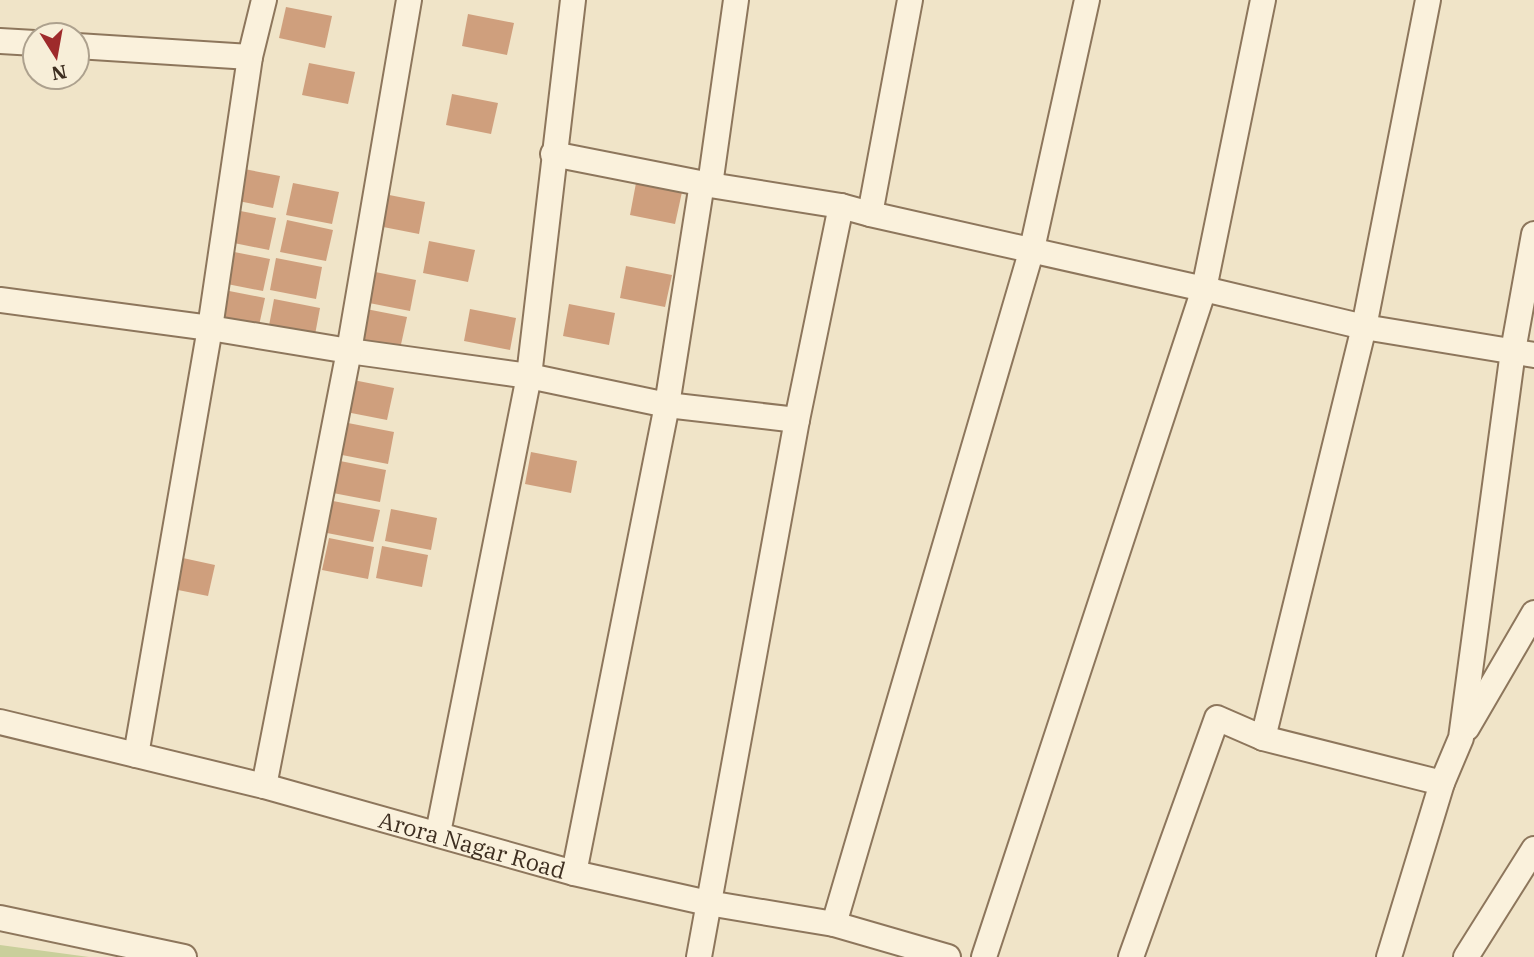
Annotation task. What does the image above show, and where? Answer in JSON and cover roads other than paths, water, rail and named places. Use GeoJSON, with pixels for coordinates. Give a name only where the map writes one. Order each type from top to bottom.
{"type":"FeatureCollection","features":[{"type":"Feature","properties":{"kind":"street"},"geometry":{"type":"LineString","coordinates":[[136,755],[210,328],[250,57],[264,0]]}},
{"type":"Feature","properties":{"kind":"street"},"geometry":{"type":"LineString","coordinates":[[264,786],[349,351],[409,0]]}},
{"type":"Feature","properties":{"kind":"street"},"geometry":{"type":"LineString","coordinates":[[438,833],[529,376],[573,0]]}},
{"type":"Feature","properties":{"kind":"street"},"geometry":{"type":"LineString","coordinates":[[573,873],[667,405],[736,0]]}},
{"type":"Feature","properties":{"kind":"street"},"geometry":{"type":"LineString","coordinates":[[870,214],[910,0]]}},
{"type":"Feature","properties":{"kind":"street"},"geometry":{"type":"LineString","coordinates":[[834,924],[1032,249],[1087,0]]}},
{"type":"Feature","properties":{"kind":"street"},"geometry":{"type":"LineString","coordinates":[[984,957],[1204,289],[1263,0]]}},
{"type":"Feature","properties":{"kind":"street"},"geometry":{"type":"LineString","coordinates":[[1263,738],[1364,327],[1428,0]]}},
{"type":"Feature","properties":{"kind":"street"},"geometry":{"type":"LineString","coordinates":[[0,41],[21,42]]}},
{"type":"Feature","properties":{"kind":"street"},"geometry":{"type":"LineString","coordinates":[[91,47],[250,57]]}},
{"type":"Feature","properties":{"kind":"street"},"geometry":{"type":"LineString","coordinates":[[553,154],[706,184],[841,206],[1364,327],[1523,353]]}},
{"type":"Feature","properties":{"kind":"street"},"geometry":{"type":"LineString","coordinates":[[699,957],[797,420],[841,206]]}},
{"type":"Feature","properties":{"kind":"street"},"geometry":{"type":"LineString","coordinates":[[1461,738],[1523,353],[1534,234]]}},
{"type":"Feature","properties":{"kind":"street"},"geometry":{"type":"LineString","coordinates":[[0,300],[210,328],[529,376],[667,405],[797,420]]}},
{"type":"Feature","properties":{"kind":"street"},"geometry":{"type":"LineString","coordinates":[[1390,957],[1442,783],[1461,738],[1534,613]]}},
{"type":"Feature","properties":{"kind":"street"},"geometry":{"type":"LineString","coordinates":[[1131,957],[1217,718],[1263,738],[1442,783]]}},
{"type":"Feature","properties":{"kind":"street","name":"Arora Nagar Road"},"geometry":{"type":"LineString","coordinates":[[0,722],[264,786],[573,873],[708,903],[834,924],[948,957]]}},
{"type":"Feature","properties":{"kind":"street"},"geometry":{"type":"LineString","coordinates":[[1466,957],[1524,883],[1534,849]]}},
{"type":"Feature","properties":{"kind":"street"},"geometry":{"type":"LineString","coordinates":[[0,918],[178,956]]}}]}
